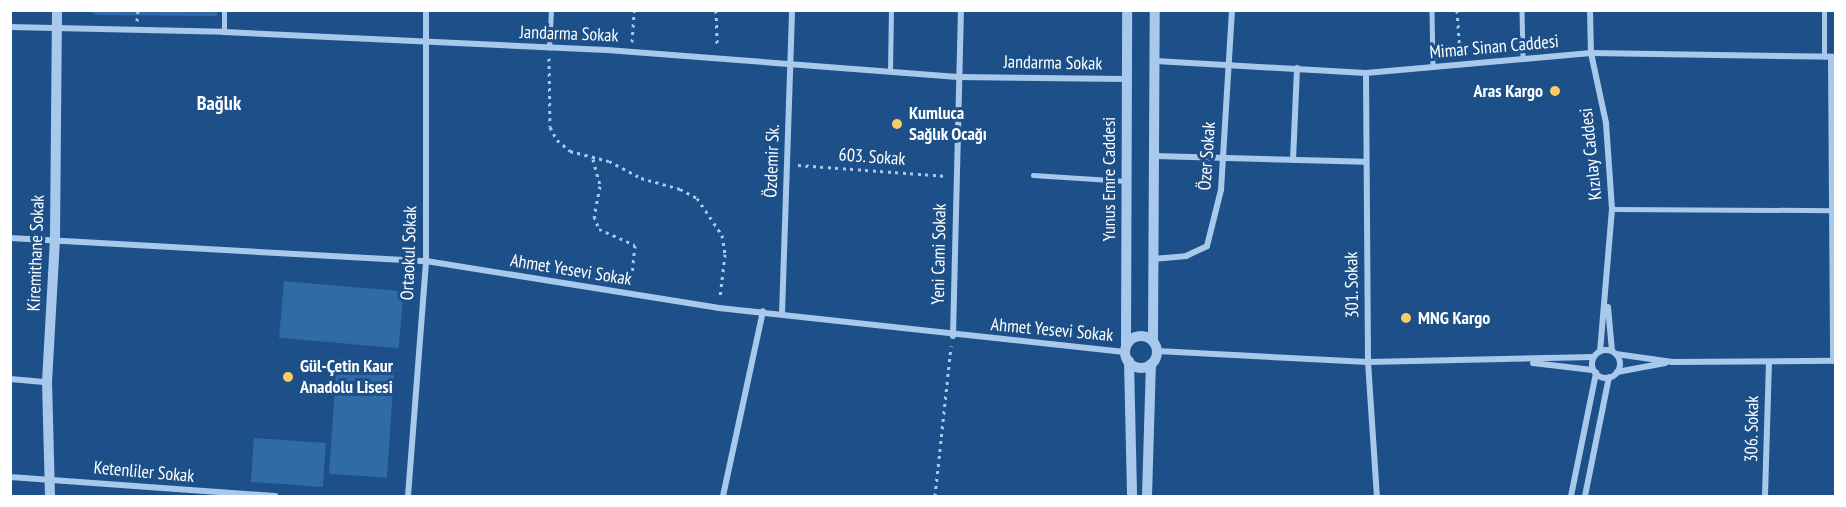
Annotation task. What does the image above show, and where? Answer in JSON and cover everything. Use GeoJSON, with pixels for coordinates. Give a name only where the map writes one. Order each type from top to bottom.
{"type":"FeatureCollection","features":[{"type":"Feature","properties":{"kind":"street","name":"Kiremithane Sokak"},"geometry":{"type":"LineString","coordinates":[[50,496],[47,382],[55,238],[57,10]]}},
{"type":"Feature","properties":{"kind":"street","name":"Ortaokul Sokak"},"geometry":{"type":"LineString","coordinates":[[408,496],[426,261],[426,10]]}},
{"type":"Feature","properties":{"kind":"street","name":"Özdemir Sk."},"geometry":{"type":"LineString","coordinates":[[782,314],[792,10]]}},
{"type":"Feature","properties":{"kind":"street","name":"Yeni Cami Sokak"},"geometry":{"type":"LineString","coordinates":[[953,336],[955,176],[961,10]]}},
{"type":"Feature","properties":{"kind":"street","name":"Yunus Emre Caddesi"},"geometry":{"type":"LineString","coordinates":[[1127,10],[1125,79],[1127,353],[1132,496]]}},
{"type":"Feature","properties":{"kind":"street"},"geometry":{"type":"LineString","coordinates":[[1147,496],[1151,364],[1155,346],[1155,10]]}},
{"type":"Feature","properties":{"kind":"street","name":"Özer Sokak"},"geometry":{"type":"LineString","coordinates":[[1154,259],[1186,256],[1207,246],[1217,216],[1232,10]]}},
{"type":"Feature","properties":{"kind":"street","name":"Kızılay Caddesi"},"geometry":{"type":"LineString","coordinates":[[1590,10],[1591,53],[1606,123],[1612,209],[1607,295],[1600,351]]}},
{"type":"Feature","properties":{"kind":"street","name":"Jandarma Sokak"},"geometry":{"type":"LineString","coordinates":[[10,27],[224,32],[425,44],[631,51],[958,77],[1125,79]]}},
{"type":"Feature","properties":{"kind":"street","name":"Mimar Sinan Caddesi"},"geometry":{"type":"LineString","coordinates":[[1156,60],[1366,73],[1591,53],[1830,57]]}},
{"type":"Feature","properties":{"kind":"street"},"geometry":{"type":"LineString","coordinates":[[1151,364],[1137,367],[1127,353],[1138,336],[1155,346],[1368,362],[1514,362],[1593,357],[1600,351],[1672,362],[1834,362],[1830,57]]}},
{"type":"Feature","properties":{"kind":"street"},"geometry":{"type":"LineString","coordinates":[[1293,160],[1297,68]]}},
{"type":"Feature","properties":{"kind":"street","name":"301. Sokak"},"geometry":{"type":"LineString","coordinates":[[1366,73],[1368,362],[1377,496]]}},
{"type":"Feature","properties":{"kind":"street"},"geometry":{"type":"LineString","coordinates":[[1155,156],[1365,162]]}},
{"type":"Feature","properties":{"kind":"street","name":"Ahmet Yesevi Sokak"},"geometry":{"type":"LineString","coordinates":[[10,238],[55,238],[426,261],[718,308],[763,311],[953,336],[1127,353]]}},
{"type":"Feature","properties":{"kind":"street","name":"Kızılay Caddesi"},"geometry":{"type":"LineString","coordinates":[[1607,295],[1614,353]]}},
{"type":"Feature","properties":{"kind":"street"},"geometry":{"type":"LineString","coordinates":[[723,496],[763,311]]}},
{"type":"Feature","properties":{"kind":"street"},"geometry":{"type":"LineString","coordinates":[[1614,353],[1619,363],[1617,372]]}},
{"type":"Feature","properties":{"kind":"street"},"geometry":{"type":"LineString","coordinates":[[1571,496],[1594,371],[1593,357]]}},
{"type":"Feature","properties":{"kind":"street"},"geometry":{"type":"LineString","coordinates":[[1514,362],[1594,371],[1609,377]]}},
{"type":"Feature","properties":{"kind":"street"},"geometry":{"type":"LineString","coordinates":[[1585,496],[1609,377],[1617,372],[1672,362]]}},
{"type":"Feature","properties":{"kind":"street","name":"306. Sokak"},"geometry":{"type":"LineString","coordinates":[[1765,496],[1769,362]]}},
{"type":"Feature","properties":{"kind":"street"},"geometry":{"type":"LineString","coordinates":[[10,379],[47,382]]}},
{"type":"Feature","properties":{"kind":"street","name":"Ketenliler Sokak"},"geometry":{"type":"LineString","coordinates":[[10,477],[49,478],[165,494],[275,496]]}},
{"type":"Feature","properties":{"kind":"lane"},"geometry":{"type":"LineString","coordinates":[[224,10],[224,32]]}},
{"type":"Feature","properties":{"kind":"lane"},"geometry":{"type":"LineString","coordinates":[[549,48],[551,14],[556,10]]}},
{"type":"Feature","properties":{"kind":"lane"},"geometry":{"type":"LineString","coordinates":[[890,71],[891,10]]}},
{"type":"Feature","properties":{"kind":"lane"},"geometry":{"type":"LineString","coordinates":[[1432,10],[1433,67]]}},
{"type":"Feature","properties":{"kind":"lane"},"geometry":{"type":"LineString","coordinates":[[1522,10],[1523,59]]}},
{"type":"Feature","properties":{"kind":"lane"},"geometry":{"type":"LineString","coordinates":[[1824,10],[1830,57]]}},
{"type":"Feature","properties":{"kind":"lane"},"geometry":{"type":"LineString","coordinates":[[1033,175],[1126,181]]}},
{"type":"Feature","properties":{"kind":"lane"},"geometry":{"type":"LineString","coordinates":[[1612,209],[1832,210]]}},
{"type":"Feature","properties":{"kind":"path"},"geometry":{"type":"LineString","coordinates":[[631,51],[634,10]]}},
{"type":"Feature","properties":{"kind":"path"},"geometry":{"type":"LineString","coordinates":[[716,10],[716,57]]}},
{"type":"Feature","properties":{"kind":"path"},"geometry":{"type":"LineString","coordinates":[[1457,10],[1460,65]]}},
{"type":"Feature","properties":{"kind":"path"},"geometry":{"type":"LineString","coordinates":[[549,48],[550,127],[557,140],[570,151],[680,189],[706,210],[722,235],[725,254],[718,308]]}},
{"type":"Feature","properties":{"kind":"path"},"geometry":{"type":"LineString","coordinates":[[593,159],[600,186],[594,216],[599,229],[635,245],[629,294]]}},
{"type":"Feature","properties":{"kind":"path","name":"603. Sokak"},"geometry":{"type":"LineString","coordinates":[[787,164],[955,176]]}},
{"type":"Feature","properties":{"kind":"path"},"geometry":{"type":"LineString","coordinates":[[935,496],[953,336]]}},
{"type":"Feature","properties":{"kind":"shaded area"},"geometry":{"type":"Polygon","coordinates":[[[91,11],[217,11],[217,16],[209,16],[96,15],[91,11]]]}},
{"type":"Feature","properties":{"kind":"shaded area"},"geometry":{"type":"Polygon","coordinates":[[[284,281],[404,291],[399,348],[279,338],[284,281]]]}},
{"type":"Feature","properties":{"kind":"shaded area"},"geometry":{"type":"Polygon","coordinates":[[[337,359],[395,363],[387,478],[329,474],[337,359]]]}},
{"type":"Feature","properties":{"kind":"shaded area"},"geometry":{"type":"Polygon","coordinates":[[[254,438],[326,443],[323,487],[251,482],[254,438]]]}},
{"type":"Feature","properties":{"kind":"place","name":"Aras Kargo"},"geometry":{"type":"Point","coordinates":[1555,91]}},
{"type":"Feature","properties":{"kind":"place","name":"Kumluca Sağlık Ocağı"},"geometry":{"type":"Point","coordinates":[897,124]}},
{"type":"Feature","properties":{"kind":"place","name":"MNG Kargo"},"geometry":{"type":"Point","coordinates":[1406,318]}},
{"type":"Feature","properties":{"kind":"place","name":"Gül-Çetin Kaur Anadolu Lisesi"},"geometry":{"type":"Point","coordinates":[288,377]}},
{"type":"Feature","properties":{"kind":"district","name":"Bağlık"},"geometry":{"type":"Point","coordinates":[219,103]}}]}
